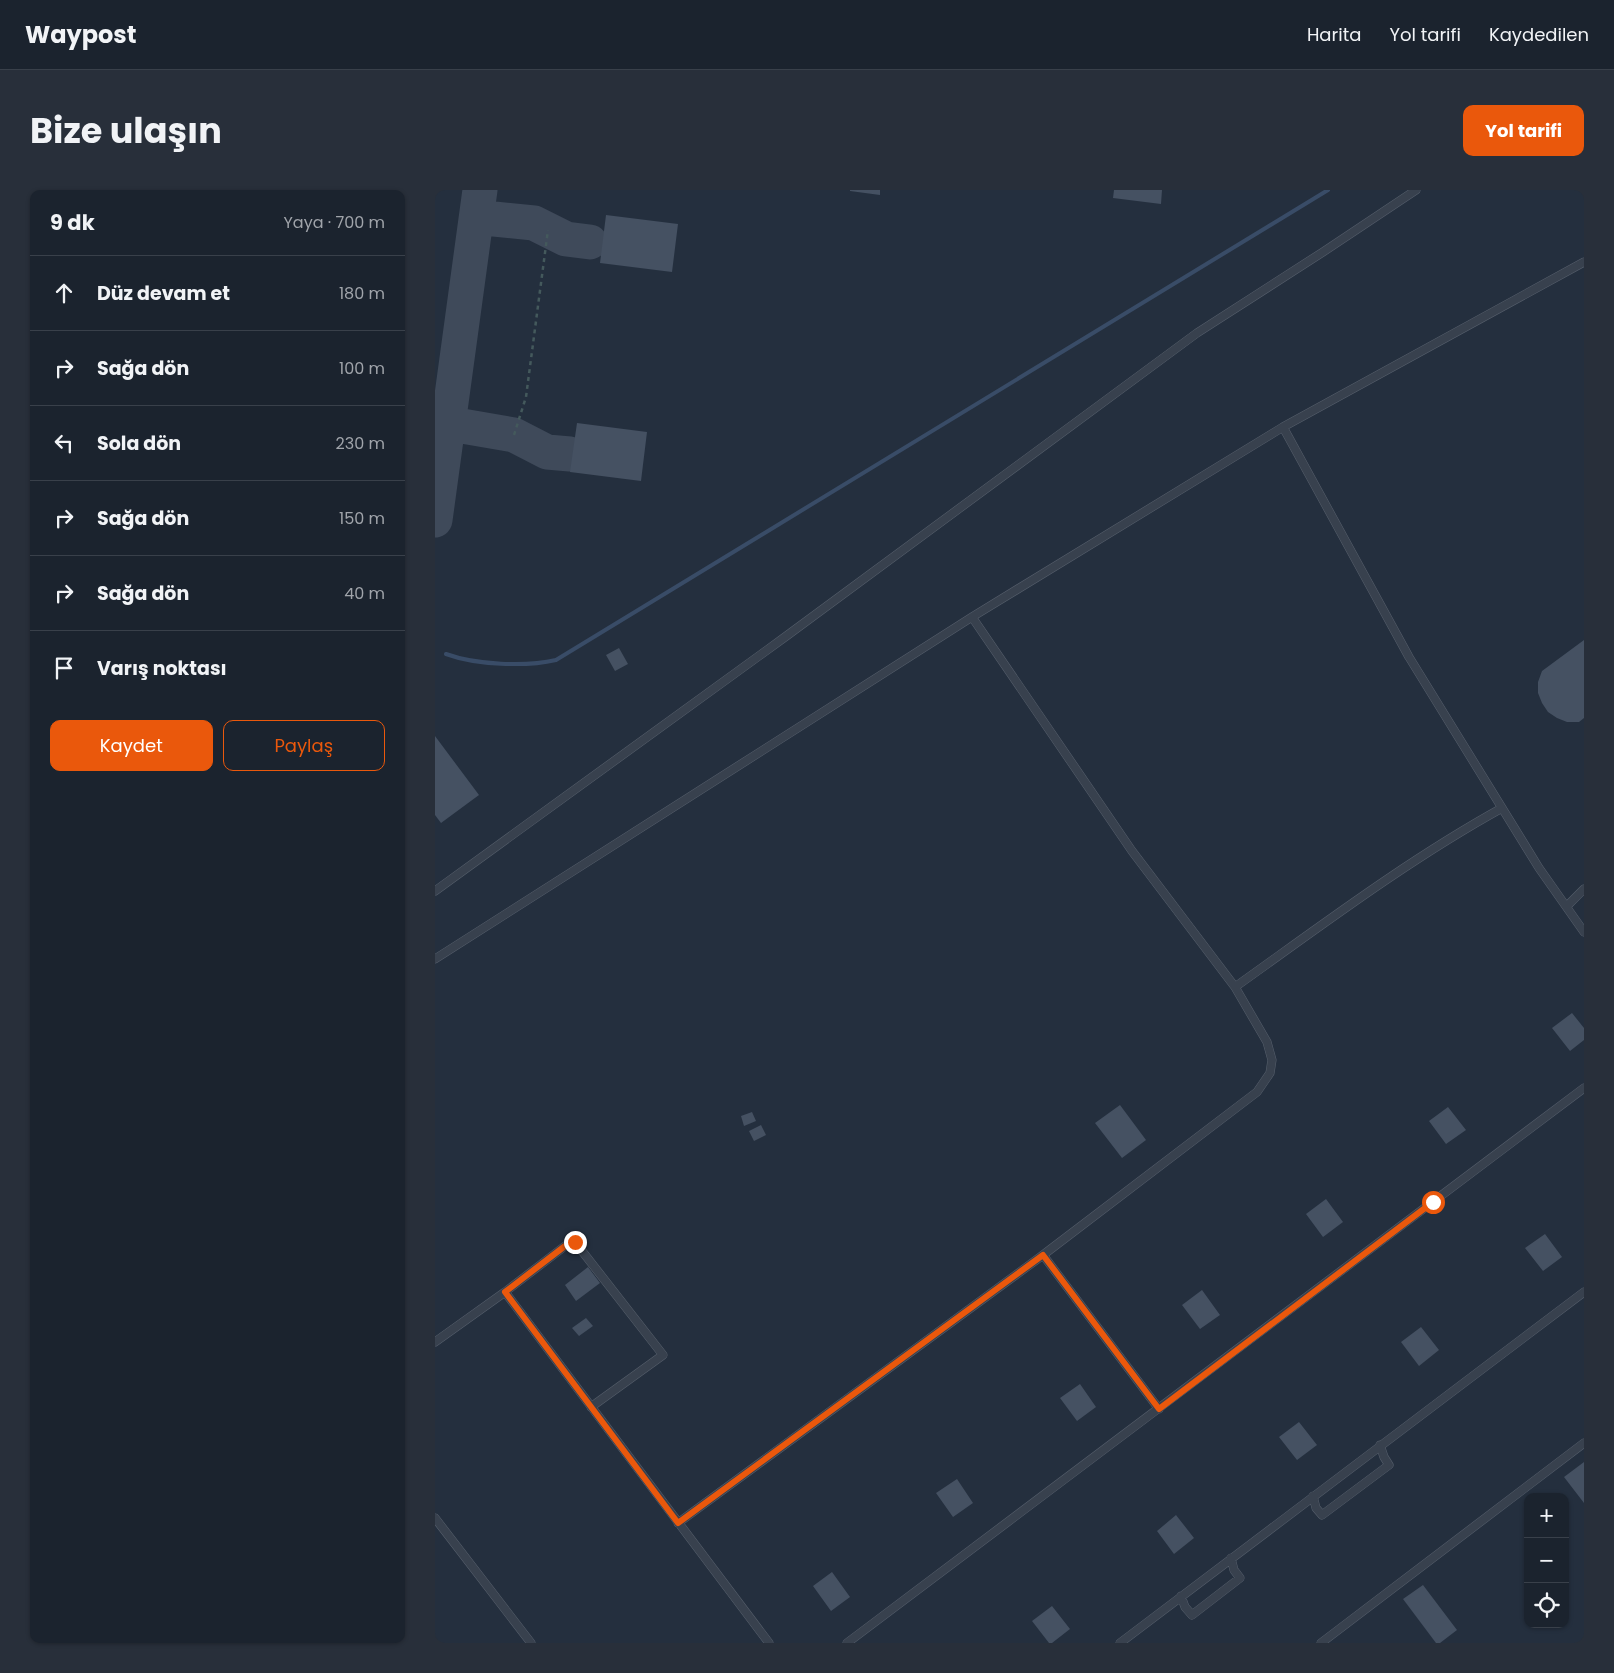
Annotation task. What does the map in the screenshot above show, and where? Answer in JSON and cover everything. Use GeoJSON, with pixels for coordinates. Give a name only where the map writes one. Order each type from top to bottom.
{"type":"FeatureCollection","features":[{"type":"Feature","properties":{"kind":"lane"},"geometry":{"type":"LineString","coordinates":[[435,891],[785,637],[934,525],[1049,444],[1197,333],[1416,190]]}},
{"type":"Feature","properties":{"kind":"lane"},"geometry":{"type":"LineString","coordinates":[[435,959],[972,617],[1283,427],[1584,262]]}},
{"type":"Feature","properties":{"kind":"lane"},"geometry":{"type":"LineString","coordinates":[[1283,427],[1409,657],[1539,868],[1584,932]]}},
{"type":"Feature","properties":{"kind":"lane"},"geometry":{"type":"LineString","coordinates":[[678,1523],[1043,1255],[1257,1092],[1269,1073],[1272,1060],[1267,1042],[1235,987],[1132,852],[972,617]]}},
{"type":"Feature","properties":{"kind":"lane"},"geometry":{"type":"LineString","coordinates":[[1235,987],[1379,885],[1465,828],[1502,808]]}},
{"type":"Feature","properties":{"kind":"lane"},"geometry":{"type":"LineString","coordinates":[[1567,906],[1584,889]]}},
{"type":"Feature","properties":{"kind":"lane"},"geometry":{"type":"LineString","coordinates":[[847,1643],[1584,1088]]}},
{"type":"Feature","properties":{"kind":"lane"},"geometry":{"type":"LineString","coordinates":[[435,1342],[565,1246],[575,1242],[663,1355],[591,1407]]}},
{"type":"Feature","properties":{"kind":"lane"},"geometry":{"type":"LineString","coordinates":[[1043,1255],[1159,1409]]}},
{"type":"Feature","properties":{"kind":"lane"},"geometry":{"type":"LineString","coordinates":[[505,1292],[769,1643]]}},
{"type":"Feature","properties":{"kind":"lane"},"geometry":{"type":"LineString","coordinates":[[1120,1643],[1584,1292]]}},
{"type":"Feature","properties":{"kind":"lane"},"geometry":{"type":"LineString","coordinates":[[1321,1643],[1584,1443]]}},
{"type":"Feature","properties":{"kind":"lane"},"geometry":{"type":"LineString","coordinates":[[1313,1496],[1316,1508],[1322,1516],[1389,1465],[1380,1445]]}},
{"type":"Feature","properties":{"kind":"lane"},"geometry":{"type":"LineString","coordinates":[[435,1518],[531,1643]]}},
{"type":"Feature","properties":{"kind":"lane"},"geometry":{"type":"LineString","coordinates":[[1181,1596],[1185,1607],[1192,1615],[1240,1578],[1234,1570],[1231,1558]]}},
{"type":"Feature","properties":{"kind":"path"},"geometry":{"type":"LineString","coordinates":[[514,435],[526,396],[548,230]]}},
{"type":"Feature","properties":{"kind":"building"},"geometry":{"type":"Polygon","coordinates":[[[880,190],[880,195],[850,191],[880,190]]]}},
{"type":"Feature","properties":{"kind":"building"},"geometry":{"type":"Polygon","coordinates":[[[1114,190],[1162,190],[1161,204],[1113,198],[1114,190]]]}},
{"type":"Feature","properties":{"kind":"building"},"geometry":{"type":"Polygon","coordinates":[[[606,215],[678,224],[672,272],[600,263],[606,215]]]}},
{"type":"Feature","properties":{"kind":"building"},"geometry":{"type":"Polygon","coordinates":[[[577,423],[647,432],[641,481],[570,472],[577,423]]]}},
{"type":"Feature","properties":{"kind":"building"},"geometry":{"type":"Polygon","coordinates":[[[1584,640],[1584,718],[1579,722],[1567,722],[1548,712],[1538,693],[1538,682],[1542,671],[1584,640]]]}},
{"type":"Feature","properties":{"kind":"building"},"geometry":{"type":"Polygon","coordinates":[[[619,648],[628,664],[615,671],[606,655],[619,648]]]}},
{"type":"Feature","properties":{"kind":"building"},"geometry":{"type":"Polygon","coordinates":[[[435,736],[479,795],[441,823],[435,815],[435,736]]]}},
{"type":"Feature","properties":{"kind":"building"},"geometry":{"type":"Polygon","coordinates":[[[1572,1013],[1584,1028],[1584,1040],[1570,1051],[1552,1028],[1572,1013]]]}},
{"type":"Feature","properties":{"kind":"building"},"geometry":{"type":"Polygon","coordinates":[[[1120,1105],[1146,1140],[1122,1158],[1095,1123],[1120,1105]]]}},
{"type":"Feature","properties":{"kind":"building"},"geometry":{"type":"Polygon","coordinates":[[[1448,1107],[1466,1130],[1446,1144],[1429,1121],[1448,1107]]]}},
{"type":"Feature","properties":{"kind":"building"},"geometry":{"type":"Polygon","coordinates":[[[752,1112],[756,1121],[744,1126],[741,1116],[752,1112]]]}},
{"type":"Feature","properties":{"kind":"building"},"geometry":{"type":"Polygon","coordinates":[[[761,1125],[766,1135],[754,1141],[749,1131],[761,1125]]]}},
{"type":"Feature","properties":{"kind":"building"},"geometry":{"type":"Polygon","coordinates":[[[1326,1199],[1343,1222],[1323,1237],[1306,1214],[1326,1199]]]}},
{"type":"Feature","properties":{"kind":"building"},"geometry":{"type":"Polygon","coordinates":[[[1545,1234],[1562,1257],[1543,1271],[1525,1248],[1545,1234]]]}},
{"type":"Feature","properties":{"kind":"building"},"geometry":{"type":"Polygon","coordinates":[[[588,1267],[600,1283],[576,1301],[565,1285],[588,1267]]]}},
{"type":"Feature","properties":{"kind":"building"},"geometry":{"type":"Polygon","coordinates":[[[1202,1290],[1220,1315],[1200,1329],[1182,1305],[1202,1290]]]}},
{"type":"Feature","properties":{"kind":"building"},"geometry":{"type":"Polygon","coordinates":[[[586,1318],[593,1326],[579,1336],[572,1328],[586,1318]]]}},
{"type":"Feature","properties":{"kind":"building"},"geometry":{"type":"Polygon","coordinates":[[[1421,1327],[1439,1350],[1419,1366],[1401,1342],[1421,1327]]]}},
{"type":"Feature","properties":{"kind":"building"},"geometry":{"type":"Polygon","coordinates":[[[1080,1384],[1096,1407],[1077,1421],[1060,1398],[1080,1384]]]}},
{"type":"Feature","properties":{"kind":"building"},"geometry":{"type":"Polygon","coordinates":[[[1299,1422],[1317,1445],[1297,1460],[1279,1437],[1299,1422]]]}},
{"type":"Feature","properties":{"kind":"building"},"geometry":{"type":"Polygon","coordinates":[[[1584,1462],[1584,1503],[1564,1477],[1584,1462]]]}},
{"type":"Feature","properties":{"kind":"building"},"geometry":{"type":"Polygon","coordinates":[[[957,1479],[973,1503],[953,1517],[936,1493],[957,1479]]]}},
{"type":"Feature","properties":{"kind":"building"},"geometry":{"type":"Polygon","coordinates":[[[1176,1515],[1194,1538],[1174,1554],[1157,1531],[1176,1515]]]}},
{"type":"Feature","properties":{"kind":"building"},"geometry":{"type":"Polygon","coordinates":[[[832,1572],[850,1597],[831,1611],[813,1586],[832,1572]]]}},
{"type":"Feature","properties":{"kind":"building"},"geometry":{"type":"Polygon","coordinates":[[[1423,1585],[1457,1630],[1440,1643],[1436,1643],[1403,1599],[1423,1585]]]}},
{"type":"Feature","properties":{"kind":"building"},"geometry":{"type":"Polygon","coordinates":[[[1052,1606],[1070,1629],[1052,1643],[1049,1643],[1032,1621],[1052,1606]]]}},
{"type":"Feature","properties":{"kind":"waterway"},"geometry":{"type":"LineString","coordinates":[[446,654],[472,661],[501,664],[530,664],[556,660],[1328,190]]}},
{"type":"Feature","properties":{"kind":"taxiway"},"geometry":{"type":"LineString","coordinates":[[435,520],[480,190]]}},
{"type":"Feature","properties":{"kind":"taxiway"},"geometry":{"type":"LineString","coordinates":[[494,219],[534,223],[566,239],[590,242]]}},
{"type":"Feature","properties":{"kind":"taxiway"},"geometry":{"type":"LineString","coordinates":[[462,426],[514,435],[547,452],[570,454]]}},
{"type":"Feature","properties":{"kind":"route"},"geometry":{"type":"LineString","coordinates":[[575,1242],[565,1246],[544,1261],[505,1292],[678,1523],[1043,1255],[1159,1409],[1433,1202]]}}]}
